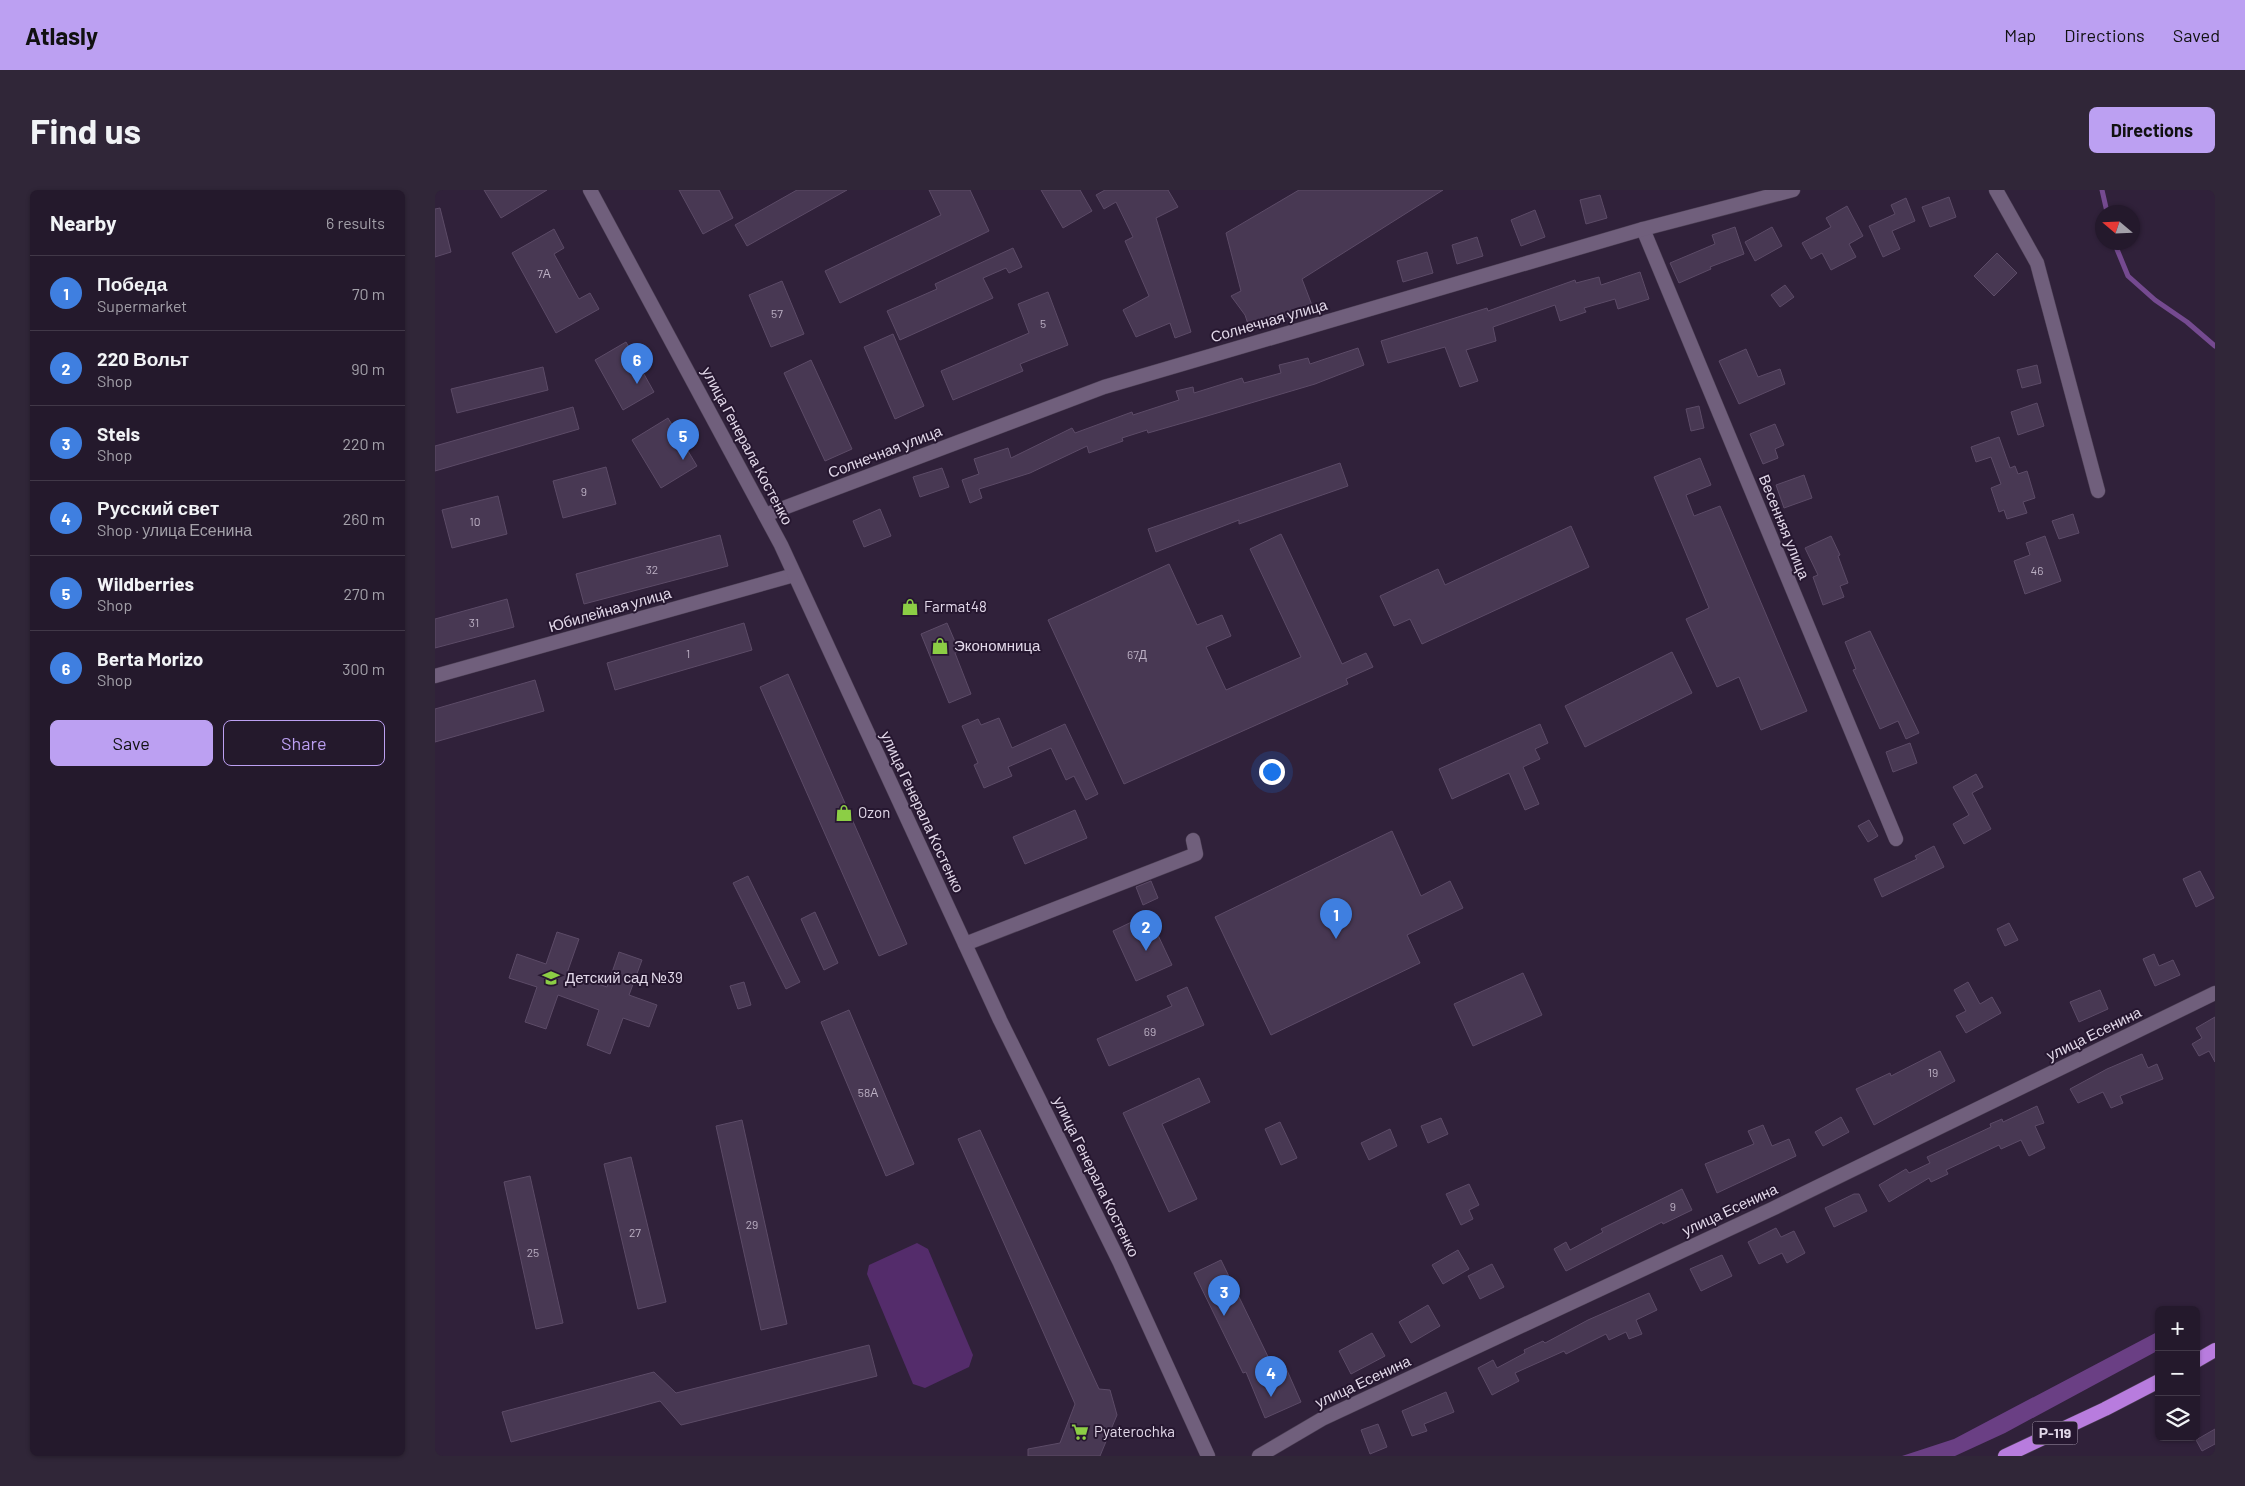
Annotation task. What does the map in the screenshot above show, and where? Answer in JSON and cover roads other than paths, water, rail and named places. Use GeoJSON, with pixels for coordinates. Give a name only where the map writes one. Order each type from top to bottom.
{"type":"FeatureCollection","features":[{"type":"Feature","properties":{"kind":"highway"},"geometry":{"type":"LineString","coordinates":[[2200,1359],[2215,1350]]}},
{"type":"Feature","properties":{"kind":"highway","name":"Р-119"},"geometry":{"type":"LineString","coordinates":[[2005,1456],[2105,1410],[2155,1383]]}},
{"type":"Feature","properties":{"kind":"street","name":"улица Генерала Костенко"},"geometry":{"type":"LineString","coordinates":[[590,190],[765,515],[965,944],[1168,1364],[1208,1456]]}},
{"type":"Feature","properties":{"kind":"street","name":"Солнечная улица"},"geometry":{"type":"LineString","coordinates":[[765,515],[1104,386],[1643,229],[1793,190]]}},
{"type":"Feature","properties":{"kind":"street"},"geometry":{"type":"LineString","coordinates":[[1997,190],[2037,263],[2098,491]]}},
{"type":"Feature","properties":{"kind":"street","name":"Весенняя улица"},"geometry":{"type":"LineString","coordinates":[[1643,229],[1895,839]]}},
{"type":"Feature","properties":{"kind":"street","name":"Юбилейная улица"},"geometry":{"type":"LineString","coordinates":[[435,676],[794,575]]}},
{"type":"Feature","properties":{"kind":"street"},"geometry":{"type":"LineString","coordinates":[[965,944],[1196,854],[1193,840]]}},
{"type":"Feature","properties":{"kind":"street","name":"улица Есенина"},"geometry":{"type":"LineString","coordinates":[[1259,1456],[1322,1419],[1772,1209],[2215,993]]}},
{"type":"Feature","properties":{"kind":"waterway"},"geometry":{"type":"LineString","coordinates":[[2102,190],[2105,205]]}},
{"type":"Feature","properties":{"kind":"waterway"},"geometry":{"type":"LineString","coordinates":[[2117,250],[2128,276],[2155,300],[2187,322],[2215,346]]}},
{"type":"Feature","properties":{"kind":"place","name":"Berta Morizo"},"geometry":{"type":"Point","coordinates":[637,384]}},
{"type":"Feature","properties":{"kind":"place","name":"Wildberries"},"geometry":{"type":"Point","coordinates":[683,460]}},
{"type":"Feature","properties":{"kind":"place","name":"Farmat48"},"geometry":{"type":"Point","coordinates":[910,607]}},
{"type":"Feature","properties":{"kind":"place","name":"Экономница"},"geometry":{"type":"Point","coordinates":[940,646]}},
{"type":"Feature","properties":{"kind":"place","name":"Ozon"},"geometry":{"type":"Point","coordinates":[844,813]}},
{"type":"Feature","properties":{"kind":"place","name":"Победа"},"geometry":{"type":"Point","coordinates":[1336,939]}},
{"type":"Feature","properties":{"kind":"place","name":"220 Вольт"},"geometry":{"type":"Point","coordinates":[1146,951]}},
{"type":"Feature","properties":{"kind":"place","name":"Детский сад №39"},"geometry":{"type":"Point","coordinates":[551,978]}},
{"type":"Feature","properties":{"kind":"place","name":"Stels"},"geometry":{"type":"Point","coordinates":[1224,1316]}},
{"type":"Feature","properties":{"kind":"place","name":"Русский свет"},"geometry":{"type":"Point","coordinates":[1271,1397]}},
{"type":"Feature","properties":{"kind":"place","name":"Pyaterochka"},"geometry":{"type":"Point","coordinates":[1080,1432]}}]}
